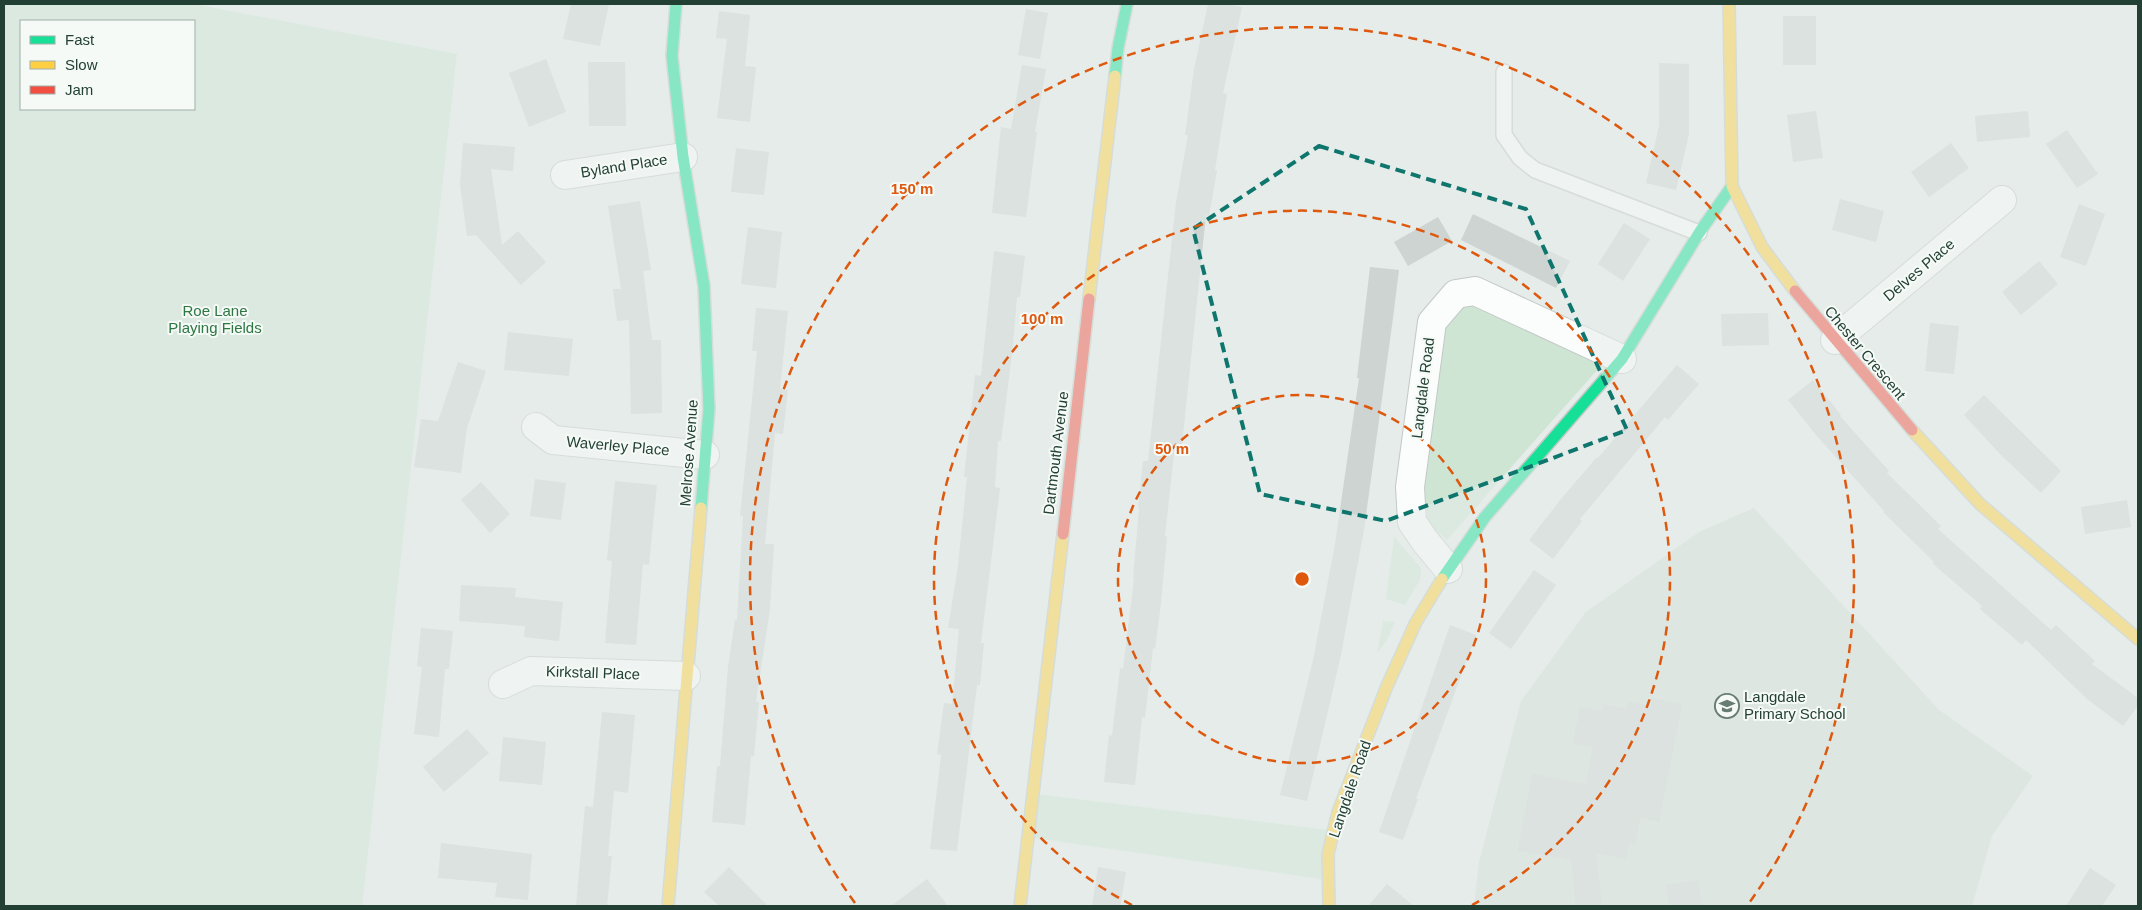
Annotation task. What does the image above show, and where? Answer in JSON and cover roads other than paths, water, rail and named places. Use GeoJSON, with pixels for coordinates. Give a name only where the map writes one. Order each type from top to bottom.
{"type":"FeatureCollection","features":[{"type":"Feature","properties":{"kind":"street","name":"Melrose Avenue"},"geometry":{"type":"LineString","coordinates":[[668,906],[709,409],[704,286],[683,158],[672,56],[676,4]]}},
{"type":"Feature","properties":{"kind":"street","name":"Dartmouth Avenue"},"geometry":{"type":"LineString","coordinates":[[1020,906],[1118,48],[1127,4]]}},
{"type":"Feature","properties":{"kind":"street","name":"Chester Crescent"},"geometry":{"type":"LineString","coordinates":[[1729,4],[1732,186],[1762,247],[1812,314],[1895,411],[1980,504],[2135,630]]}},
{"type":"Feature","properties":{"kind":"street","name":"Byland Place"},"geometry":{"type":"LineString","coordinates":[[565,175],[683,158]]}},
{"type":"Feature","properties":{"kind":"street","name":"Langdale Road"},"geometry":{"type":"LineString","coordinates":[[1329,906],[1328,854],[1338,812],[1387,686],[1416,622],[1448,569],[1485,517],[1622,359],[1699,233],[1732,186]]}},
{"type":"Feature","properties":{"kind":"street","name":"Delves Place"},"geometry":{"type":"LineString","coordinates":[[1835,340],[2002,200]]}},
{"type":"Feature","properties":{"kind":"street","name":"Langdale Road"},"geometry":{"type":"LineString","coordinates":[[1448,569],[1412,522],[1410,487],[1432,322],[1456,294],[1475,291],[1622,359]]}},
{"type":"Feature","properties":{"kind":"street","name":"Waverley Place"},"geometry":{"type":"LineString","coordinates":[[536,427],[553,440],[705,455]]}},
{"type":"Feature","properties":{"kind":"street","name":"Kirkstall Place"},"geometry":{"type":"LineString","coordinates":[[503,684],[531,672],[686,676]]}},
{"type":"Feature","properties":{"kind":"lane"},"geometry":{"type":"LineString","coordinates":[[1504,72],[1504,135],[1520,158],[1536,170],[1699,233]]}},
{"type":"Feature","properties":{"kind":"place","name":"Langdale Primary School"},"geometry":{"type":"Point","coordinates":[1727,706]}},
{"type":"Feature","properties":{"kind":"park label","name":"Roe Lane Playing Fields"},"geometry":{"type":"Point","coordinates":[215,320]}}]}
